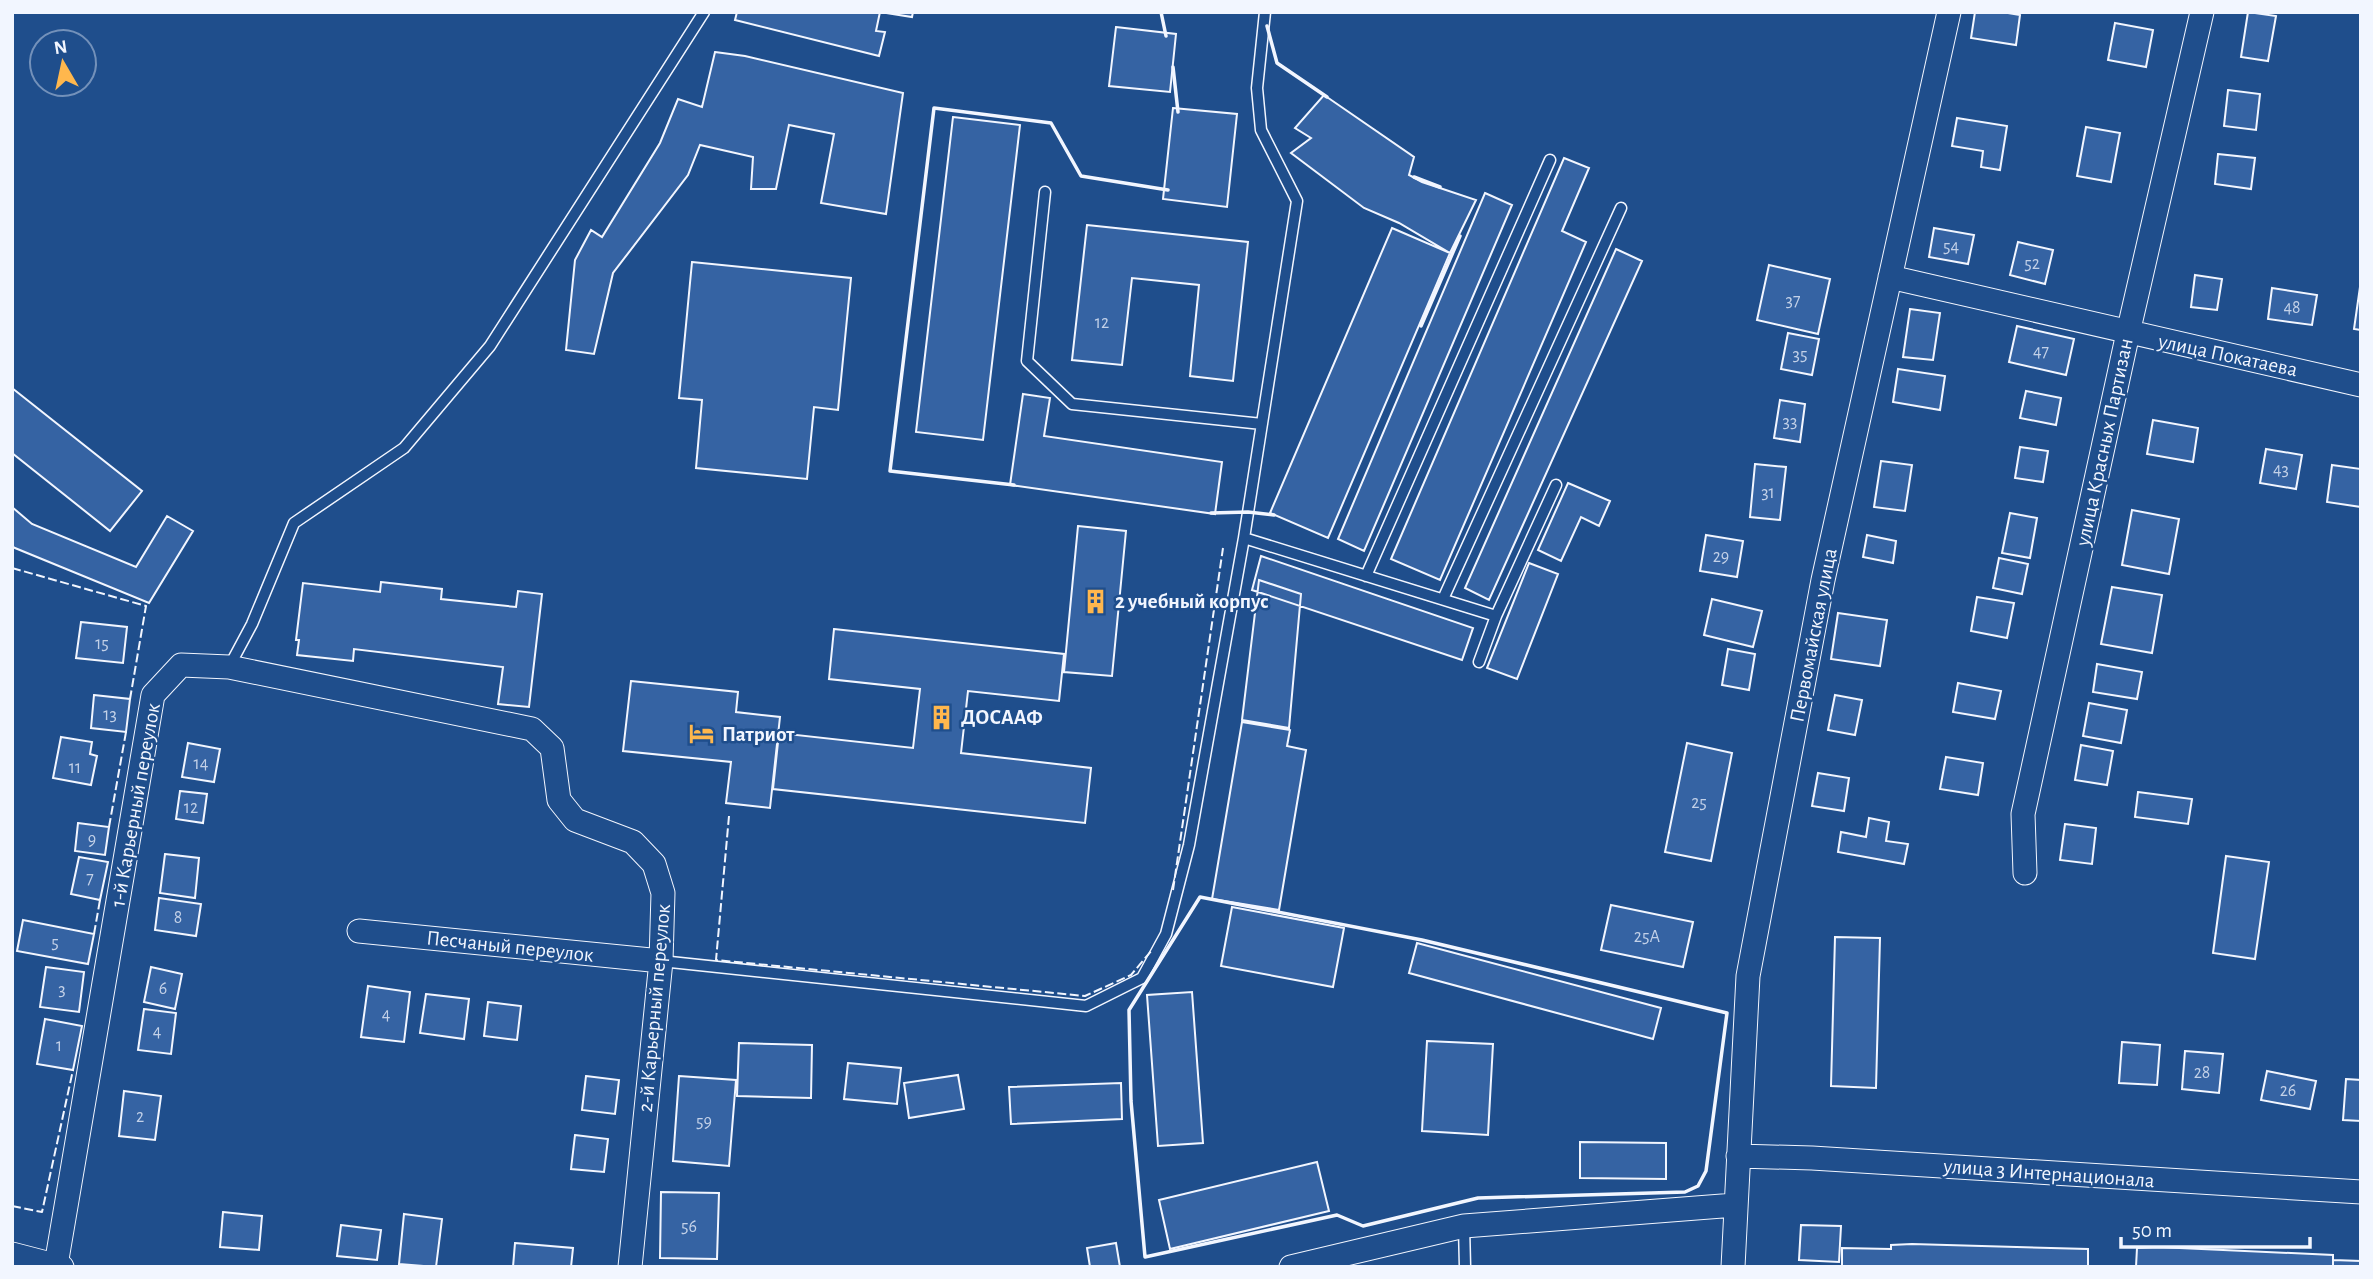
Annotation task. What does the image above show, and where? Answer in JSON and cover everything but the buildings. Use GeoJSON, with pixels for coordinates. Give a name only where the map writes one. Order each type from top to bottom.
{"type":"FeatureCollection","features":[{"type":"Feature","properties":{"kind":"street","name":"Первомайская улица"},"geometry":{"type":"LineString","coordinates":[[1733,1267],[1748,976],[1823,580],[1949,12]]}},
{"type":"Feature","properties":{"kind":"street","name":"улица Красных Партизан"},"geometry":{"type":"LineString","coordinates":[[2025,873],[2023,814],[2128,333],[2203,12]]}},
{"type":"Feature","properties":{"kind":"street","name":"улица Покатаева"},"geometry":{"type":"LineString","coordinates":[[1890,277],[2361,384]]}},
{"type":"Feature","properties":{"kind":"street","name":"1-й Карьерный переулок"},"geometry":{"type":"LineString","coordinates":[[59,1266],[153,695],[181,665],[229,667],[532,729]]}},
{"type":"Feature","properties":{"kind":"street","name":"2-й Карьерный переулок"},"geometry":{"type":"LineString","coordinates":[[532,729],[552,748],[559,800],[575,820],[632,842],[654,864],[663,893],[661,961],[630,1267]]}},
{"type":"Feature","properties":{"kind":"street","name":"Песчаный переулок"},"geometry":{"type":"LineString","coordinates":[[359,931],[661,961]]}},
{"type":"Feature","properties":{"kind":"street","name":"улица 3 Интернационала"},"geometry":{"type":"LineString","coordinates":[[1738,1156],[1812,1158],[2361,1192]]}},
{"type":"Feature","properties":{"kind":"street"},"geometry":{"type":"LineString","coordinates":[[1291,1267],[1464,1226],[1735,1205]]}},
{"type":"Feature","properties":{"kind":"street"},"geometry":{"type":"LineString","coordinates":[[12,1254],[59,1266]]}},
{"type":"Feature","properties":{"kind":"lane"},"geometry":{"type":"LineString","coordinates":[[229,667],[252,624],[294,523],[404,448],[490,346],[704,12]]}},
{"type":"Feature","properties":{"kind":"lane"},"geometry":{"type":"LineString","coordinates":[[661,961],[1086,1006],[1142,978],[1166,934],[1189,845],[1244,538],[1297,201],[1261,130],[1257,88],[1265,12]]}},
{"type":"Feature","properties":{"kind":"lane"},"geometry":{"type":"LineString","coordinates":[[1366,576],[1549,160]]}},
{"type":"Feature","properties":{"kind":"lane"},"geometry":{"type":"LineString","coordinates":[[1045,192],[1027,361],[1073,404],[1262,424]]}},
{"type":"Feature","properties":{"kind":"lane"},"geometry":{"type":"LineString","coordinates":[[1443,599],[1621,208]]}},
{"type":"Feature","properties":{"kind":"lane"},"geometry":{"type":"LineString","coordinates":[[1479,662],[1496,616],[1556,485]]}},
{"type":"Feature","properties":{"kind":"lane"},"geometry":{"type":"LineString","coordinates":[[1244,538],[1496,616]]}},
{"type":"Feature","properties":{"kind":"lane"},"geometry":{"type":"LineString","coordinates":[[1464,1226],[1465,1267]]}},
{"type":"Feature","properties":{"kind":"fence"},"geometry":{"type":"LineString","coordinates":[[1173,890],[1223,548]]}},
{"type":"Feature","properties":{"kind":"fence"},"geometry":{"type":"LineString","coordinates":[[12,568],[146,606],[130,699]]}},
{"type":"Feature","properties":{"kind":"fence"},"geometry":{"type":"LineString","coordinates":[[109,827],[126,732]]}},
{"type":"Feature","properties":{"kind":"fence"},"geometry":{"type":"LineString","coordinates":[[729,816],[716,960],[1085,996],[1131,975],[1152,950]]}},
{"type":"Feature","properties":{"kind":"fence"},"geometry":{"type":"LineString","coordinates":[[94,934],[100,900]]}},
{"type":"Feature","properties":{"kind":"fence"},"geometry":{"type":"LineString","coordinates":[[12,1206],[42,1212],[73,1070]]}},
{"type":"Feature","properties":{"kind":"wall"},"geometry":{"type":"LineString","coordinates":[[1161,12],[1166,36]]}},
{"type":"Feature","properties":{"kind":"wall"},"geometry":{"type":"LineString","coordinates":[[1267,26],[1277,63],[1327,97]]}},
{"type":"Feature","properties":{"kind":"wall"},"geometry":{"type":"LineString","coordinates":[[1173,67],[1178,112]]}},
{"type":"Feature","properties":{"kind":"wall"},"geometry":{"type":"LineString","coordinates":[[1014,485],[890,471],[934,108],[1051,123],[1081,176],[1168,190]]}},
{"type":"Feature","properties":{"kind":"wall"},"geometry":{"type":"LineString","coordinates":[[1414,177],[1440,187]]}},
{"type":"Feature","properties":{"kind":"wall"},"geometry":{"type":"LineString","coordinates":[[1421,326],[1460,236]]}},
{"type":"Feature","properties":{"kind":"wall"},"geometry":{"type":"LineString","coordinates":[[1211,513],[1248,512],[1274,515]]}},
{"type":"Feature","properties":{"kind":"wall"},"geometry":{"type":"LineString","coordinates":[[1200,897],[1422,940],[1727,1013],[1706,1171],[1698,1186],[1685,1192],[1478,1198],[1363,1226],[1337,1215],[1145,1257],[1131,1101],[1129,1010],[1200,897]]}},
{"type":"Feature","properties":{"kind":"place","name":"2 учебный корпус"},"geometry":{"type":"Point","coordinates":[1095,601]}},
{"type":"Feature","properties":{"kind":"place","name":"ДОСААФ"},"geometry":{"type":"Point","coordinates":[941,717]}},
{"type":"Feature","properties":{"kind":"place","name":"Патриот"},"geometry":{"type":"Point","coordinates":[702,734]}}]}
